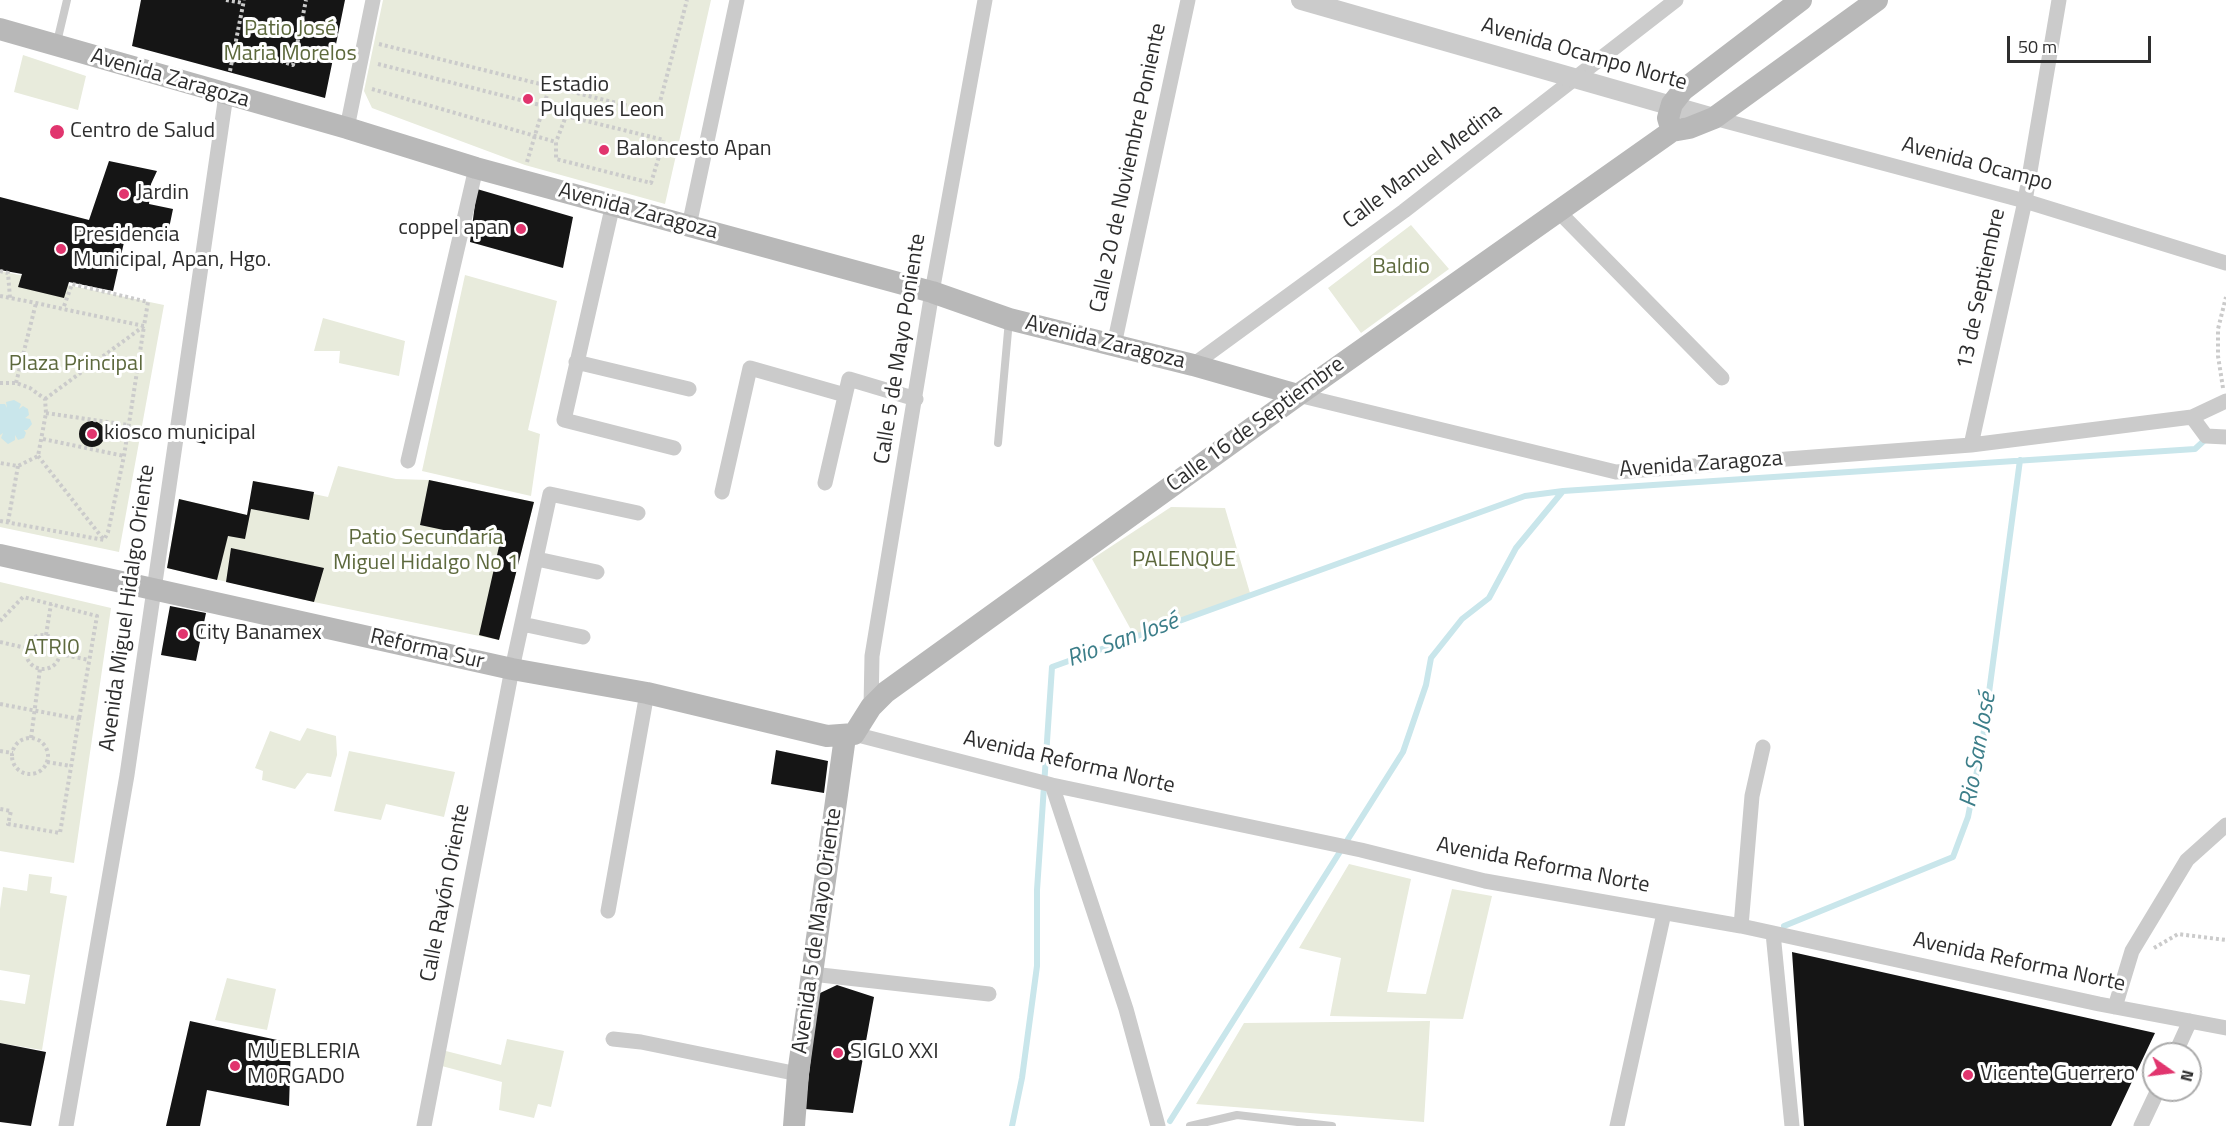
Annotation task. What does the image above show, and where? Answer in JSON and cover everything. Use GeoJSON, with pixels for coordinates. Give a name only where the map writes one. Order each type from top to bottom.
{"type":"FeatureCollection","features":[{"type":"Feature","properties":{"kind":"main road"},"geometry":{"type":"LineString","coordinates":[[1672,131],[1668,118],[1672,104],[1683,90],[1801,0]]}},
{"type":"Feature","properties":{"kind":"main road","name":"Calle 16 de Septiembre"},"geometry":{"type":"LineString","coordinates":[[850,735],[871,707],[886,692],[1298,395],[1672,131],[1689,128],[1714,117],[1877,0]]}},
{"type":"Feature","properties":{"kind":"main road","name":"Avenida Zaragoza"},"geometry":{"type":"LineString","coordinates":[[0,29],[347,128],[476,168],[932,292],[1010,319],[1193,364],[1298,395]]}},
{"type":"Feature","properties":{"kind":"main road","name":"Reforma Sur"},"geometry":{"type":"LineString","coordinates":[[0,555],[512,669],[647,693],[827,736],[850,735]]}},
{"type":"Feature","properties":{"kind":"main road","name":"Avenida 5 de Mayo Oriente"},"geometry":{"type":"LineString","coordinates":[[794,1126],[798,1074],[812,974],[850,735]]}},
{"type":"Feature","properties":{"kind":"street"},"geometry":{"type":"LineString","coordinates":[[347,128],[373,0]]}},
{"type":"Feature","properties":{"kind":"street"},"geometry":{"type":"LineString","coordinates":[[689,226],[737,0]]}},
{"type":"Feature","properties":{"kind":"street","name":"Calle 5 de Mayo Poniente"},"geometry":{"type":"LineString","coordinates":[[871,707],[872,656],[932,292],[985,0]]}},
{"type":"Feature","properties":{"kind":"street","name":"Calle 20 de Noviembre Poniente"},"geometry":{"type":"LineString","coordinates":[[1114,345],[1188,0]]}},
{"type":"Feature","properties":{"kind":"street","name":"Avenida Ocampo Norte"},"geometry":{"type":"LineString","coordinates":[[1301,0],[1714,117]]}},
{"type":"Feature","properties":{"kind":"street","name":"Calle Manuel Medina"},"geometry":{"type":"LineString","coordinates":[[1193,364],[1404,211],[1676,0]]}},
{"type":"Feature","properties":{"kind":"street","name":"13 de Septiembre"},"geometry":{"type":"LineString","coordinates":[[1971,445],[2025,201],[2059,0]]}},
{"type":"Feature","properties":{"kind":"street","name":"Avenida Miguel Hidalgo Oriente"},"geometry":{"type":"LineString","coordinates":[[66,1126],[127,776],[226,95]]}},
{"type":"Feature","properties":{"kind":"street","name":"Avenida Ocampo"},"geometry":{"type":"LineString","coordinates":[[1714,117],[2025,201],[2226,263]]}},
{"type":"Feature","properties":{"kind":"street"},"geometry":{"type":"LineString","coordinates":[[408,461],[476,168]]}},
{"type":"Feature","properties":{"kind":"street"},"geometry":{"type":"LineString","coordinates":[[613,204],[564,420],[674,448]]}},
{"type":"Feature","properties":{"kind":"street"},"geometry":{"type":"LineString","coordinates":[[1558,211],[1722,378]]}},
{"type":"Feature","properties":{"kind":"street"},"geometry":{"type":"LineString","coordinates":[[576,362],[689,389]]}},
{"type":"Feature","properties":{"kind":"street"},"geometry":{"type":"LineString","coordinates":[[722,492],[750,368],[845,395]]}},
{"type":"Feature","properties":{"kind":"street"},"geometry":{"type":"LineString","coordinates":[[825,483],[849,379],[916,399]]}},
{"type":"Feature","properties":{"kind":"street","name":"Avenida Zaragoza"},"geometry":{"type":"LineString","coordinates":[[1298,395],[1616,472],[1971,445],[2192,417],[2224,402]]}},
{"type":"Feature","properties":{"kind":"street"},"geometry":{"type":"LineString","coordinates":[[2192,417],[2206,436],[2226,437]]}},
{"type":"Feature","properties":{"kind":"street","name":"Calle Rayón Oriente"},"geometry":{"type":"LineString","coordinates":[[424,1126],[512,669],[550,494],[638,513]]}},
{"type":"Feature","properties":{"kind":"street"},"geometry":{"type":"LineString","coordinates":[[537,559],[597,572]]}},
{"type":"Feature","properties":{"kind":"street"},"geometry":{"type":"LineString","coordinates":[[522,624],[583,636]]}},
{"type":"Feature","properties":{"kind":"street"},"geometry":{"type":"LineString","coordinates":[[608,911],[647,693]]}},
{"type":"Feature","properties":{"kind":"street","name":"Avenida Reforma Norte"},"geometry":{"type":"LineString","coordinates":[[850,735],[1052,785],[1361,850],[1485,881],[1741,926],[2115,1007],[2226,1028]]}},
{"type":"Feature","properties":{"kind":"street"},"geometry":{"type":"LineString","coordinates":[[1741,926],[1752,796],[1763,747]]}},
{"type":"Feature","properties":{"kind":"street"},"geometry":{"type":"LineString","coordinates":[[1052,785],[1126,1009],[1158,1126]]}},
{"type":"Feature","properties":{"kind":"street"},"geometry":{"type":"LineString","coordinates":[[2115,1007],[2132,951],[2187,860],[2226,825]]}},
{"type":"Feature","properties":{"kind":"street"},"geometry":{"type":"LineString","coordinates":[[1617,1126],[1664,913]]}},
{"type":"Feature","properties":{"kind":"street"},"geometry":{"type":"LineString","coordinates":[[1773,933],[1792,1126]]}},
{"type":"Feature","properties":{"kind":"street"},"geometry":{"type":"LineString","coordinates":[[812,974],[989,994]]}},
{"type":"Feature","properties":{"kind":"street"},"geometry":{"type":"LineString","coordinates":[[2180,1042],[2190,1021]]}},
{"type":"Feature","properties":{"kind":"street"},"geometry":{"type":"LineString","coordinates":[[613,1039],[641,1042],[798,1074]]}},
{"type":"Feature","properties":{"kind":"street"},"geometry":{"type":"LineString","coordinates":[[2141,1126],[2152,1102]]}},
{"type":"Feature","properties":{"kind":"lane"},"geometry":{"type":"LineString","coordinates":[[57,46],[67,0]]}},
{"type":"Feature","properties":{"kind":"lane"},"geometry":{"type":"LineString","coordinates":[[998,443],[1010,319]]}},
{"type":"Feature","properties":{"kind":"lane"},"geometry":{"type":"LineString","coordinates":[[1190,1126],[1237,1115],[1332,1126]]}},
{"type":"Feature","properties":{"kind":"path"},"geometry":{"type":"LineString","coordinates":[[226,0],[244,2],[230,71]]}},
{"type":"Feature","properties":{"kind":"path"},"geometry":{"type":"LineString","coordinates":[[234,46],[293,65],[306,0]]}},
{"type":"Feature","properties":{"kind":"path"},"geometry":{"type":"LineString","coordinates":[[382,34],[379,45],[657,113],[687,0]]}},
{"type":"Feature","properties":{"kind":"path"},"geometry":{"type":"LineString","coordinates":[[376,71],[379,62],[544,106]]}},
{"type":"Feature","properties":{"kind":"path"},"geometry":{"type":"LineString","coordinates":[[374,80],[372,89],[556,142]]}},
{"type":"Feature","properties":{"kind":"path"},"geometry":{"type":"LineString","coordinates":[[525,165],[550,85]]}},
{"type":"Feature","properties":{"kind":"path"},"geometry":{"type":"LineString","coordinates":[[566,116],[664,140],[651,183],[556,159],[556,142],[566,116]]}},
{"type":"Feature","properties":{"kind":"path"},"geometry":{"type":"LineString","coordinates":[[0,271],[8,273],[10,298]]}},
{"type":"Feature","properties":{"kind":"path"},"geometry":{"type":"LineString","coordinates":[[63,309],[72,285],[148,302],[124,456],[108,532],[104,540]]}},
{"type":"Feature","properties":{"kind":"path"},"geometry":{"type":"LineString","coordinates":[[0,296],[144,326]]}},
{"type":"Feature","properties":{"kind":"path"},"geometry":{"type":"LineString","coordinates":[[2224,402],[2218,329],[2226,297]]}},
{"type":"Feature","properties":{"kind":"path"},"geometry":{"type":"LineString","coordinates":[[16,383],[36,303]]}},
{"type":"Feature","properties":{"kind":"path"},"geometry":{"type":"LineString","coordinates":[[45,399],[144,326]]}},
{"type":"Feature","properties":{"kind":"path"},"geometry":{"type":"LineString","coordinates":[[0,383],[16,383],[30,388],[45,399],[46,413],[43,439],[38,456],[18,466],[0,463]]}},
{"type":"Feature","properties":{"kind":"path"},"geometry":{"type":"LineString","coordinates":[[46,413],[128,425]]}},
{"type":"Feature","properties":{"kind":"path"},"geometry":{"type":"LineString","coordinates":[[43,439],[124,456]]}},
{"type":"Feature","properties":{"kind":"path"},"geometry":{"type":"LineString","coordinates":[[38,456],[104,540]]}},
{"type":"Feature","properties":{"kind":"path"},"geometry":{"type":"LineString","coordinates":[[8,522],[18,466]]}},
{"type":"Feature","properties":{"kind":"path"},"geometry":{"type":"LineString","coordinates":[[0,520],[104,540]]}},
{"type":"Feature","properties":{"kind":"path"},"geometry":{"type":"LineString","coordinates":[[0,621],[23,597],[97,616],[60,833],[8,824],[11,811],[0,809]]}},
{"type":"Feature","properties":{"kind":"path"},"geometry":{"type":"LineString","coordinates":[[46,635],[51,604]]}},
{"type":"Feature","properties":{"kind":"path"},"geometry":{"type":"LineString","coordinates":[[46,635],[57,642],[60,654],[54,665],[40,669],[28,659],[26,648],[33,639],[46,635]]}},
{"type":"Feature","properties":{"kind":"path"},"geometry":{"type":"LineString","coordinates":[[0,642],[26,648]]}},
{"type":"Feature","properties":{"kind":"path"},"geometry":{"type":"LineString","coordinates":[[60,654],[89,660]]}},
{"type":"Feature","properties":{"kind":"path"},"geometry":{"type":"LineString","coordinates":[[31,738],[40,669]]}},
{"type":"Feature","properties":{"kind":"path"},"geometry":{"type":"LineString","coordinates":[[0,704],[79,719]]}},
{"type":"Feature","properties":{"kind":"path"},"geometry":{"type":"LineString","coordinates":[[31,738],[39,740],[46,746],[47,762],[38,772],[27,775],[14,766],[13,753],[18,742],[31,738]]}},
{"type":"Feature","properties":{"kind":"path"},"geometry":{"type":"LineString","coordinates":[[0,751],[13,753]]}},
{"type":"Feature","properties":{"kind":"path"},"geometry":{"type":"LineString","coordinates":[[47,762],[71,766]]}},
{"type":"Feature","properties":{"kind":"path"},"geometry":{"type":"LineString","coordinates":[[2152,949],[2178,934],[2226,940]]}},
{"type":"Feature","properties":{"kind":"green space","name":"Estadio Pulques Leon"},"geometry":{"type":"Polygon","coordinates":[[[383,0],[711,0],[665,204],[525,165],[372,108],[364,91],[383,0]]]}},
{"type":"Feature","properties":{"kind":"green space"},"geometry":{"type":"Polygon","coordinates":[[[23,55],[86,76],[78,110],[14,92],[23,55]]]}},
{"type":"Feature","properties":{"kind":"green space","name":"Baldio"},"geometry":{"type":"Polygon","coordinates":[[[1411,225],[1449,269],[1361,333],[1328,288],[1411,225]]]}},
{"type":"Feature","properties":{"kind":"green space","name":"Plaza Principal"},"geometry":{"type":"Polygon","coordinates":[[[0,271],[164,305],[119,552],[0,527],[0,271]]]}},
{"type":"Feature","properties":{"kind":"green space"},"geometry":{"type":"Polygon","coordinates":[[[465,275],[557,301],[528,430],[540,434],[531,496],[422,471],[465,275]]]}},
{"type":"Feature","properties":{"kind":"green space"},"geometry":{"type":"Polygon","coordinates":[[[323,318],[405,341],[399,376],[339,363],[340,351],[314,351],[323,318]]]}},
{"type":"Feature","properties":{"kind":"green space","name":"Patio Secundaría Miguel Hidalgo No 1"},"geometry":{"type":"Polygon","coordinates":[[[338,466],[396,479],[429,480],[534,502],[499,640],[314,602],[167,568],[179,499],[247,515],[251,509],[253,481],[328,497],[338,466]]]}},
{"type":"Feature","properties":{"kind":"green space","name":"PALENQUE"},"geometry":{"type":"Polygon","coordinates":[[[1171,507],[1225,508],[1250,593],[1135,637],[1092,559],[1171,507]]]}},
{"type":"Feature","properties":{"kind":"green space","name":"ATRI0"},"geometry":{"type":"Polygon","coordinates":[[[0,582],[111,608],[74,863],[0,851],[0,582]]]}},
{"type":"Feature","properties":{"kind":"green space"},"geometry":{"type":"Polygon","coordinates":[[[307,728],[336,736],[337,755],[331,777],[307,773],[295,789],[262,780],[263,771],[255,768],[270,731],[300,741],[307,728]]]}},
{"type":"Feature","properties":{"kind":"green space"},"geometry":{"type":"Polygon","coordinates":[[[349,751],[455,772],[444,817],[386,804],[381,820],[334,811],[349,751]]]}},
{"type":"Feature","properties":{"kind":"green space"},"geometry":{"type":"Polygon","coordinates":[[[1349,864],[1411,879],[1387,992],[1426,994],[1452,889],[1492,896],[1463,1019],[1330,1016],[1341,958],[1299,948],[1349,864]]]}},
{"type":"Feature","properties":{"kind":"green space"},"geometry":{"type":"Polygon","coordinates":[[[29,874],[52,877],[50,893],[67,896],[42,1050],[0,1043],[0,1000],[25,1004],[30,975],[0,970],[0,909],[3,887],[27,891],[29,874]]]}},
{"type":"Feature","properties":{"kind":"green space"},"geometry":{"type":"Polygon","coordinates":[[[227,978],[276,989],[267,1030],[215,1020],[227,978]]]}},
{"type":"Feature","properties":{"kind":"green space"},"geometry":{"type":"Polygon","coordinates":[[[1430,1021],[1424,1122],[1196,1104],[1244,1023],[1430,1021]]]}},
{"type":"Feature","properties":{"kind":"green space"},"geometry":{"type":"Polygon","coordinates":[[[507,1039],[564,1051],[551,1107],[538,1104],[534,1118],[499,1110],[502,1082],[438,1065],[442,1050],[501,1065],[507,1039]]]}},
{"type":"Feature","properties":{"kind":"water"},"geometry":{"type":"Polygon","coordinates":[[[14,400],[21,404],[19,409],[23,406],[28,409],[29,415],[25,418],[30,419],[32,424],[24,430],[26,433],[24,438],[18,440],[15,435],[15,440],[8,444],[1,438],[3,433],[0,435],[0,404],[5,404],[7,408],[6,402],[14,400]]]}},
{"type":"Feature","properties":{"kind":"building","name":"Patio José Maria Morelos"},"geometry":{"type":"Polygon","coordinates":[[[141,0],[345,0],[325,98],[132,46],[141,0]]]}},
{"type":"Feature","properties":{"kind":"building","name":"Presidencia Municipal, Apan, Hgo."},"geometry":{"type":"Polygon","coordinates":[[[109,161],[157,171],[151,184],[149,204],[173,209],[167,238],[127,229],[113,291],[69,282],[64,298],[18,287],[22,274],[0,270],[0,197],[89,220],[109,161]]]}},
{"type":"Feature","properties":{"kind":"building","name":"coppel apan"},"geometry":{"type":"Polygon","coordinates":[[[477,189],[573,217],[563,268],[470,242],[477,189]]]}},
{"type":"Feature","properties":{"kind":"building","name":"kiosco municipal"},"geometry":{"type":"Polygon","coordinates":[[[92,421],[101,425],[105,434],[101,443],[92,447],[83,443],[79,434],[83,425],[92,421]]]}},
{"type":"Feature","properties":{"kind":"building"},"geometry":{"type":"Polygon","coordinates":[[[195,426],[209,428],[205,444],[192,441],[195,426]]]}},
{"type":"Feature","properties":{"kind":"building"},"geometry":{"type":"Polygon","coordinates":[[[429,480],[534,502],[499,640],[479,635],[500,542],[420,525],[429,480]]]}},
{"type":"Feature","properties":{"kind":"building"},"geometry":{"type":"Polygon","coordinates":[[[253,481],[314,492],[309,520],[251,509],[245,539],[228,536],[217,580],[167,568],[179,499],[247,515],[253,481]]]}},
{"type":"Feature","properties":{"kind":"building"},"geometry":{"type":"Polygon","coordinates":[[[231,548],[324,568],[314,602],[226,582],[231,548]]]}},
{"type":"Feature","properties":{"kind":"building","name":"City Banamex"},"geometry":{"type":"Polygon","coordinates":[[[170,606],[206,613],[196,661],[161,655],[170,606]]]}},
{"type":"Feature","properties":{"kind":"building"},"geometry":{"type":"Polygon","coordinates":[[[776,750],[828,761],[824,793],[771,784],[776,750]]]}},
{"type":"Feature","properties":{"kind":"building","name":"Vicente Guerrero"},"geometry":{"type":"Polygon","coordinates":[[[1792,952],[2155,1033],[2151,1042],[2142,1042],[2142,1060],[2111,1126],[1804,1126],[1792,952]]]}},
{"type":"Feature","properties":{"kind":"building","name":"SIGL0 XXI"},"geometry":{"type":"Polygon","coordinates":[[[837,985],[874,997],[853,1113],[805,1109],[818,994],[837,985]]]}},
{"type":"Feature","properties":{"kind":"building","name":"MUEBLERIA M0RGAD0"},"geometry":{"type":"Polygon","coordinates":[[[190,1021],[291,1043],[289,1106],[207,1090],[200,1126],[166,1126],[190,1021]]]}},
{"type":"Feature","properties":{"kind":"building"},"geometry":{"type":"Polygon","coordinates":[[[0,1043],[46,1052],[31,1126],[0,1122],[0,1043]]]}},
{"type":"Feature","properties":{"kind":"waterway","name":"Rio San José"},"geometry":{"type":"LineString","coordinates":[[1170,1121],[1403,752],[1426,685],[1431,658],[1462,619],[1489,598],[1516,548],[1563,491],[2195,449],[2208,437]]}},
{"type":"Feature","properties":{"kind":"waterway","name":"Rio San José"},"geometry":{"type":"LineString","coordinates":[[1784,926],[1953,857],[1968,817],[1982,745],[2020,460]]}},
{"type":"Feature","properties":{"kind":"waterway","name":"Rio San José"},"geometry":{"type":"LineString","coordinates":[[1012,1126],[1022,1078],[1037,966],[1037,890],[1052,667],[1525,496],[1563,491]]}},
{"type":"Feature","properties":{"kind":"place","name":"Estadio Pulques Leon"},"geometry":{"type":"Point","coordinates":[528,99]}},
{"type":"Feature","properties":{"kind":"place","name":"Centro de Salud"},"geometry":{"type":"Point","coordinates":[57,132]}},
{"type":"Feature","properties":{"kind":"place","name":"Baloncesto Apan"},"geometry":{"type":"Point","coordinates":[604,150]}},
{"type":"Feature","properties":{"kind":"place","name":"Jardin"},"geometry":{"type":"Point","coordinates":[124,194]}},
{"type":"Feature","properties":{"kind":"place","name":"coppel apan"},"geometry":{"type":"Point","coordinates":[521,229]}},
{"type":"Feature","properties":{"kind":"place","name":"Presidencia Municipal, Apan, Hgo."},"geometry":{"type":"Point","coordinates":[61,249]}},
{"type":"Feature","properties":{"kind":"place","name":"kiosco municipal"},"geometry":{"type":"Point","coordinates":[92,434]}},
{"type":"Feature","properties":{"kind":"place","name":"City Banamex"},"geometry":{"type":"Point","coordinates":[183,634]}},
{"type":"Feature","properties":{"kind":"place","name":"SIGL0 XXI"},"geometry":{"type":"Point","coordinates":[838,1053]}},
{"type":"Feature","properties":{"kind":"place","name":"MUEBLERIA M0RGAD0"},"geometry":{"type":"Point","coordinates":[235,1066]}},
{"type":"Feature","properties":{"kind":"place","name":"Vicente Guerrero"},"geometry":{"type":"Point","coordinates":[1968,1075]}}]}
